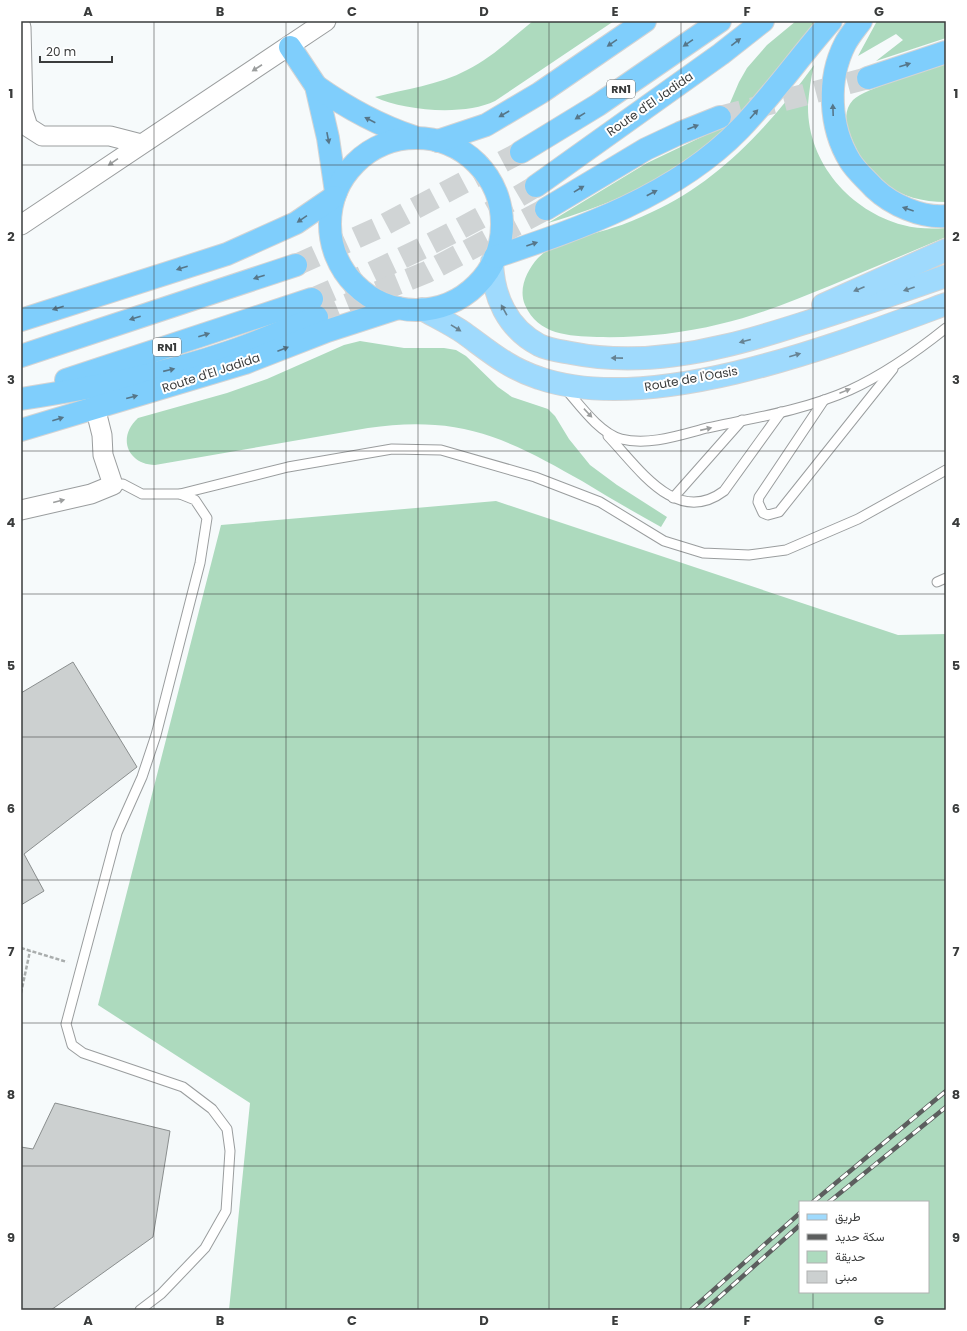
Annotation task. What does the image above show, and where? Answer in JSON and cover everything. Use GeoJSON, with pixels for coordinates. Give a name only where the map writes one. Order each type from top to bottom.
{"type":"FeatureCollection","features":[{"type":"Feature","properties":{"kind":"highway"},"geometry":{"type":"LineString","coordinates":[[316,86],[355,112],[376,123],[429,140],[455,148],[470,158],[483,171],[493,186],[499,203],[502,221],[500,240],[494,260],[483,277],[471,290],[456,300],[422,310],[398,308],[381,302],[365,293],[352,281],[342,267],[334,250],[330,233],[330,215],[336,195],[352,166],[376,148],[390,142],[429,140],[486,125],[540,93],[645,21]]}},
{"type":"Feature","properties":{"kind":"highway","name":"RN1"},"geometry":{"type":"LineString","coordinates":[[521,152],[598,105],[720,21]]}},
{"type":"Feature","properties":{"kind":"highway","name":"Route d'El Jadida"},"geometry":{"type":"LineString","coordinates":[[536,186],[721,54],[763,21]]}},
{"type":"Feature","properties":{"kind":"highway"},"geometry":{"type":"LineString","coordinates":[[494,260],[626,206],[684,174],[739,130],[779,86],[831,21]]}},
{"type":"Feature","properties":{"kind":"highway"},"geometry":{"type":"LineString","coordinates":[[860,21],[845,44],[836,72],[833,97],[834,119],[841,142],[850,161],[882,195],[902,206],[919,212],[946,216]]}},
{"type":"Feature","properties":{"kind":"highway"},"geometry":{"type":"LineString","coordinates":[[290,47],[316,86],[328,138],[336,195]]}},
{"type":"Feature","properties":{"kind":"highway"},"geometry":{"type":"LineString","coordinates":[[868,78],[946,52]]}},
{"type":"Feature","properties":{"kind":"highway"},"geometry":{"type":"LineString","coordinates":[[546,209],[646,149],[680,132],[720,117]]}},
{"type":"Feature","properties":{"kind":"highway"},"geometry":{"type":"LineString","coordinates":[[21,320],[227,254],[296,223],[336,195]]}},
{"type":"Feature","properties":{"kind":"highway"},"geometry":{"type":"LineString","coordinates":[[21,356],[296,265]]}},
{"type":"Feature","properties":{"kind":"highway","name":"RN1"},"geometry":{"type":"LineString","coordinates":[[21,395],[315,308],[230,352],[174,369],[67,392],[21,399]]}},
{"type":"Feature","properties":{"kind":"highway","name":"Route d'El Jadida"},"geometry":{"type":"LineString","coordinates":[[21,430],[95,407],[183,383],[245,363],[327,331],[398,308]]}},
{"type":"Feature","properties":{"kind":"main road"},"geometry":{"type":"LineString","coordinates":[[777,331],[839,297],[946,250]]}},
{"type":"Feature","properties":{"kind":"main road"},"geometry":{"type":"LineString","coordinates":[[494,260],[495,291],[507,317],[527,337],[552,350],[609,358],[666,356],[723,346],[882,299],[946,276]]}},
{"type":"Feature","properties":{"kind":"main road","name":"Route de l'Oasis"},"geometry":{"type":"LineString","coordinates":[[422,310],[463,333],[500,361],[519,371],[561,385],[583,388],[637,388],[664,386],[717,376],[836,343],[946,304]]}},
{"type":"Feature","properties":{"kind":"street"},"geometry":{"type":"LineString","coordinates":[[21,225],[141,144],[290,47],[326,21]]}},
{"type":"Feature","properties":{"kind":"street"},"geometry":{"type":"LineString","coordinates":[[21,27],[23,111],[28,127],[42,136],[110,136],[141,144]]}},
{"type":"Feature","properties":{"kind":"street"},"geometry":{"type":"LineString","coordinates":[[21,510],[91,494],[113,485],[103,456],[102,435],[95,407]]}},
{"type":"Feature","properties":{"kind":"lane"},"geometry":{"type":"LineString","coordinates":[[606,433],[620,439],[646,441],[781,412],[824,400],[849,390],[897,365],[946,328]]}},
{"type":"Feature","properties":{"kind":"lane"},"geometry":{"type":"LineString","coordinates":[[824,400],[759,497],[758,502],[763,513],[768,515],[779,512],[897,365]]}},
{"type":"Feature","properties":{"kind":"lane"},"geometry":{"type":"LineString","coordinates":[[561,385],[651,480],[673,498],[693,503],[704,502],[715,498],[724,491],[781,412]]}},
{"type":"Feature","properties":{"kind":"lane"},"geometry":{"type":"LineString","coordinates":[[673,498],[742,420]]}},
{"type":"Feature","properties":{"kind":"lane"},"geometry":{"type":"LineString","coordinates":[[113,485],[123,484],[142,494],[180,494],[288,467],[392,449],[441,450],[535,476],[600,502],[664,541],[703,553],[749,555],[786,550],[858,520],[946,470]]}},
{"type":"Feature","properties":{"kind":"lane"},"geometry":{"type":"LineString","coordinates":[[140,1310],[161,1294],[205,1248],[226,1211],[230,1151],[227,1129],[212,1109],[183,1087],[83,1053],[72,1045],[66,1024],[117,833],[142,777],[156,735],[200,563],[207,518],[195,500],[180,494]]}},
{"type":"Feature","properties":{"kind":"lane"},"geometry":{"type":"LineString","coordinates":[[937,582],[946,578]]}},
{"type":"Feature","properties":{"kind":"path"},"geometry":{"type":"LineString","coordinates":[[21,948],[81,966]]}},
{"type":"Feature","properties":{"kind":"path"},"geometry":{"type":"LineString","coordinates":[[21,994],[30,951]]}},
{"type":"Feature","properties":{"kind":"green space"},"geometry":{"type":"Polygon","coordinates":[[[533,21],[614,21],[495,101],[482,106],[468,109],[435,110],[402,106],[375,97],[433,83],[467,70],[493,54],[533,21]]]}},
{"type":"Feature","properties":{"kind":"green space"},"geometry":{"type":"Polygon","coordinates":[[[796,21],[820,21],[741,113],[710,144],[647,185],[589,210],[548,223],[647,163],[710,133],[727,110],[739,82],[747,68],[767,45],[796,21]]]}},
{"type":"Feature","properties":{"kind":"green space"},"geometry":{"type":"Polygon","coordinates":[[[877,21],[946,21],[946,38],[876,61],[903,40],[896,34],[858,56],[877,21]]]}},
{"type":"Feature","properties":{"kind":"green space"},"geometry":{"type":"Polygon","coordinates":[[[946,64],[946,202],[929,201],[913,198],[899,192],[886,185],[875,175],[865,164],[857,150],[847,125],[846,116],[850,104],[860,95],[897,80],[946,64]]]}},
{"type":"Feature","properties":{"kind":"green space"},"geometry":{"type":"Polygon","coordinates":[[[814,65],[808,105],[810,126],[815,146],[835,181],[849,196],[884,218],[903,225],[914,227],[930,229],[946,228],[946,237],[777,307],[705,327],[659,335],[597,337],[576,336],[555,332],[538,323],[525,305],[523,299],[523,286],[530,268],[538,258],[545,252],[563,243],[627,223],[652,212],[700,185],[721,168],[762,130],[814,65]]]}},
{"type":"Feature","properties":{"kind":"green space"},"geometry":{"type":"Polygon","coordinates":[[[360,341],[404,348],[444,348],[456,350],[466,356],[498,387],[512,397],[548,409],[555,416],[569,439],[590,465],[617,485],[667,517],[661,527],[582,481],[512,444],[474,431],[455,427],[410,424],[368,428],[155,465],[138,460],[132,455],[128,448],[128,433],[138,418],[227,393],[267,379],[344,345],[360,341]]]}},
{"type":"Feature","properties":{"kind":"green space"},"geometry":{"type":"Polygon","coordinates":[[[496,501],[898,635],[946,634],[946,1310],[229,1310],[250,1103],[98,1005],[221,525],[496,501]]]}},
{"type":"Feature","properties":{"kind":"building"},"geometry":{"type":"Polygon","coordinates":[[[73,662],[137,767],[24,854],[44,891],[21,905],[21,693],[73,662]]]}},
{"type":"Feature","properties":{"kind":"building"},"geometry":{"type":"Polygon","coordinates":[[[55,1103],[170,1131],[153,1237],[51,1310],[21,1310],[21,1147],[33,1149],[55,1103]]]}},
{"type":"Feature","properties":{"kind":"tunnel"},"geometry":{"type":"LineString","coordinates":[[720,117],[868,78]]}},
{"type":"Feature","properties":{"kind":"tunnel"},"geometry":{"type":"LineString","coordinates":[[296,265],[380,227],[521,152]]}},
{"type":"Feature","properties":{"kind":"tunnel"},"geometry":{"type":"LineString","coordinates":[[312,299],[426,246],[536,186]]}},
{"type":"Feature","properties":{"kind":"tunnel"},"geometry":{"type":"LineString","coordinates":[[317,317],[427,272],[546,209]]}},
{"type":"Feature","properties":{"kind":"railway"},"geometry":{"type":"LineString","coordinates":[[814,1201],[946,1091]]}},
{"type":"Feature","properties":{"kind":"railway"},"geometry":{"type":"LineString","coordinates":[[830,1201],[946,1107]]}},
{"type":"Feature","properties":{"kind":"railway"},"geometry":{"type":"LineString","coordinates":[[691,1310],[799,1214]]}},
{"type":"Feature","properties":{"kind":"railway"},"geometry":{"type":"LineString","coordinates":[[705,1310],[799,1226]]}}]}
